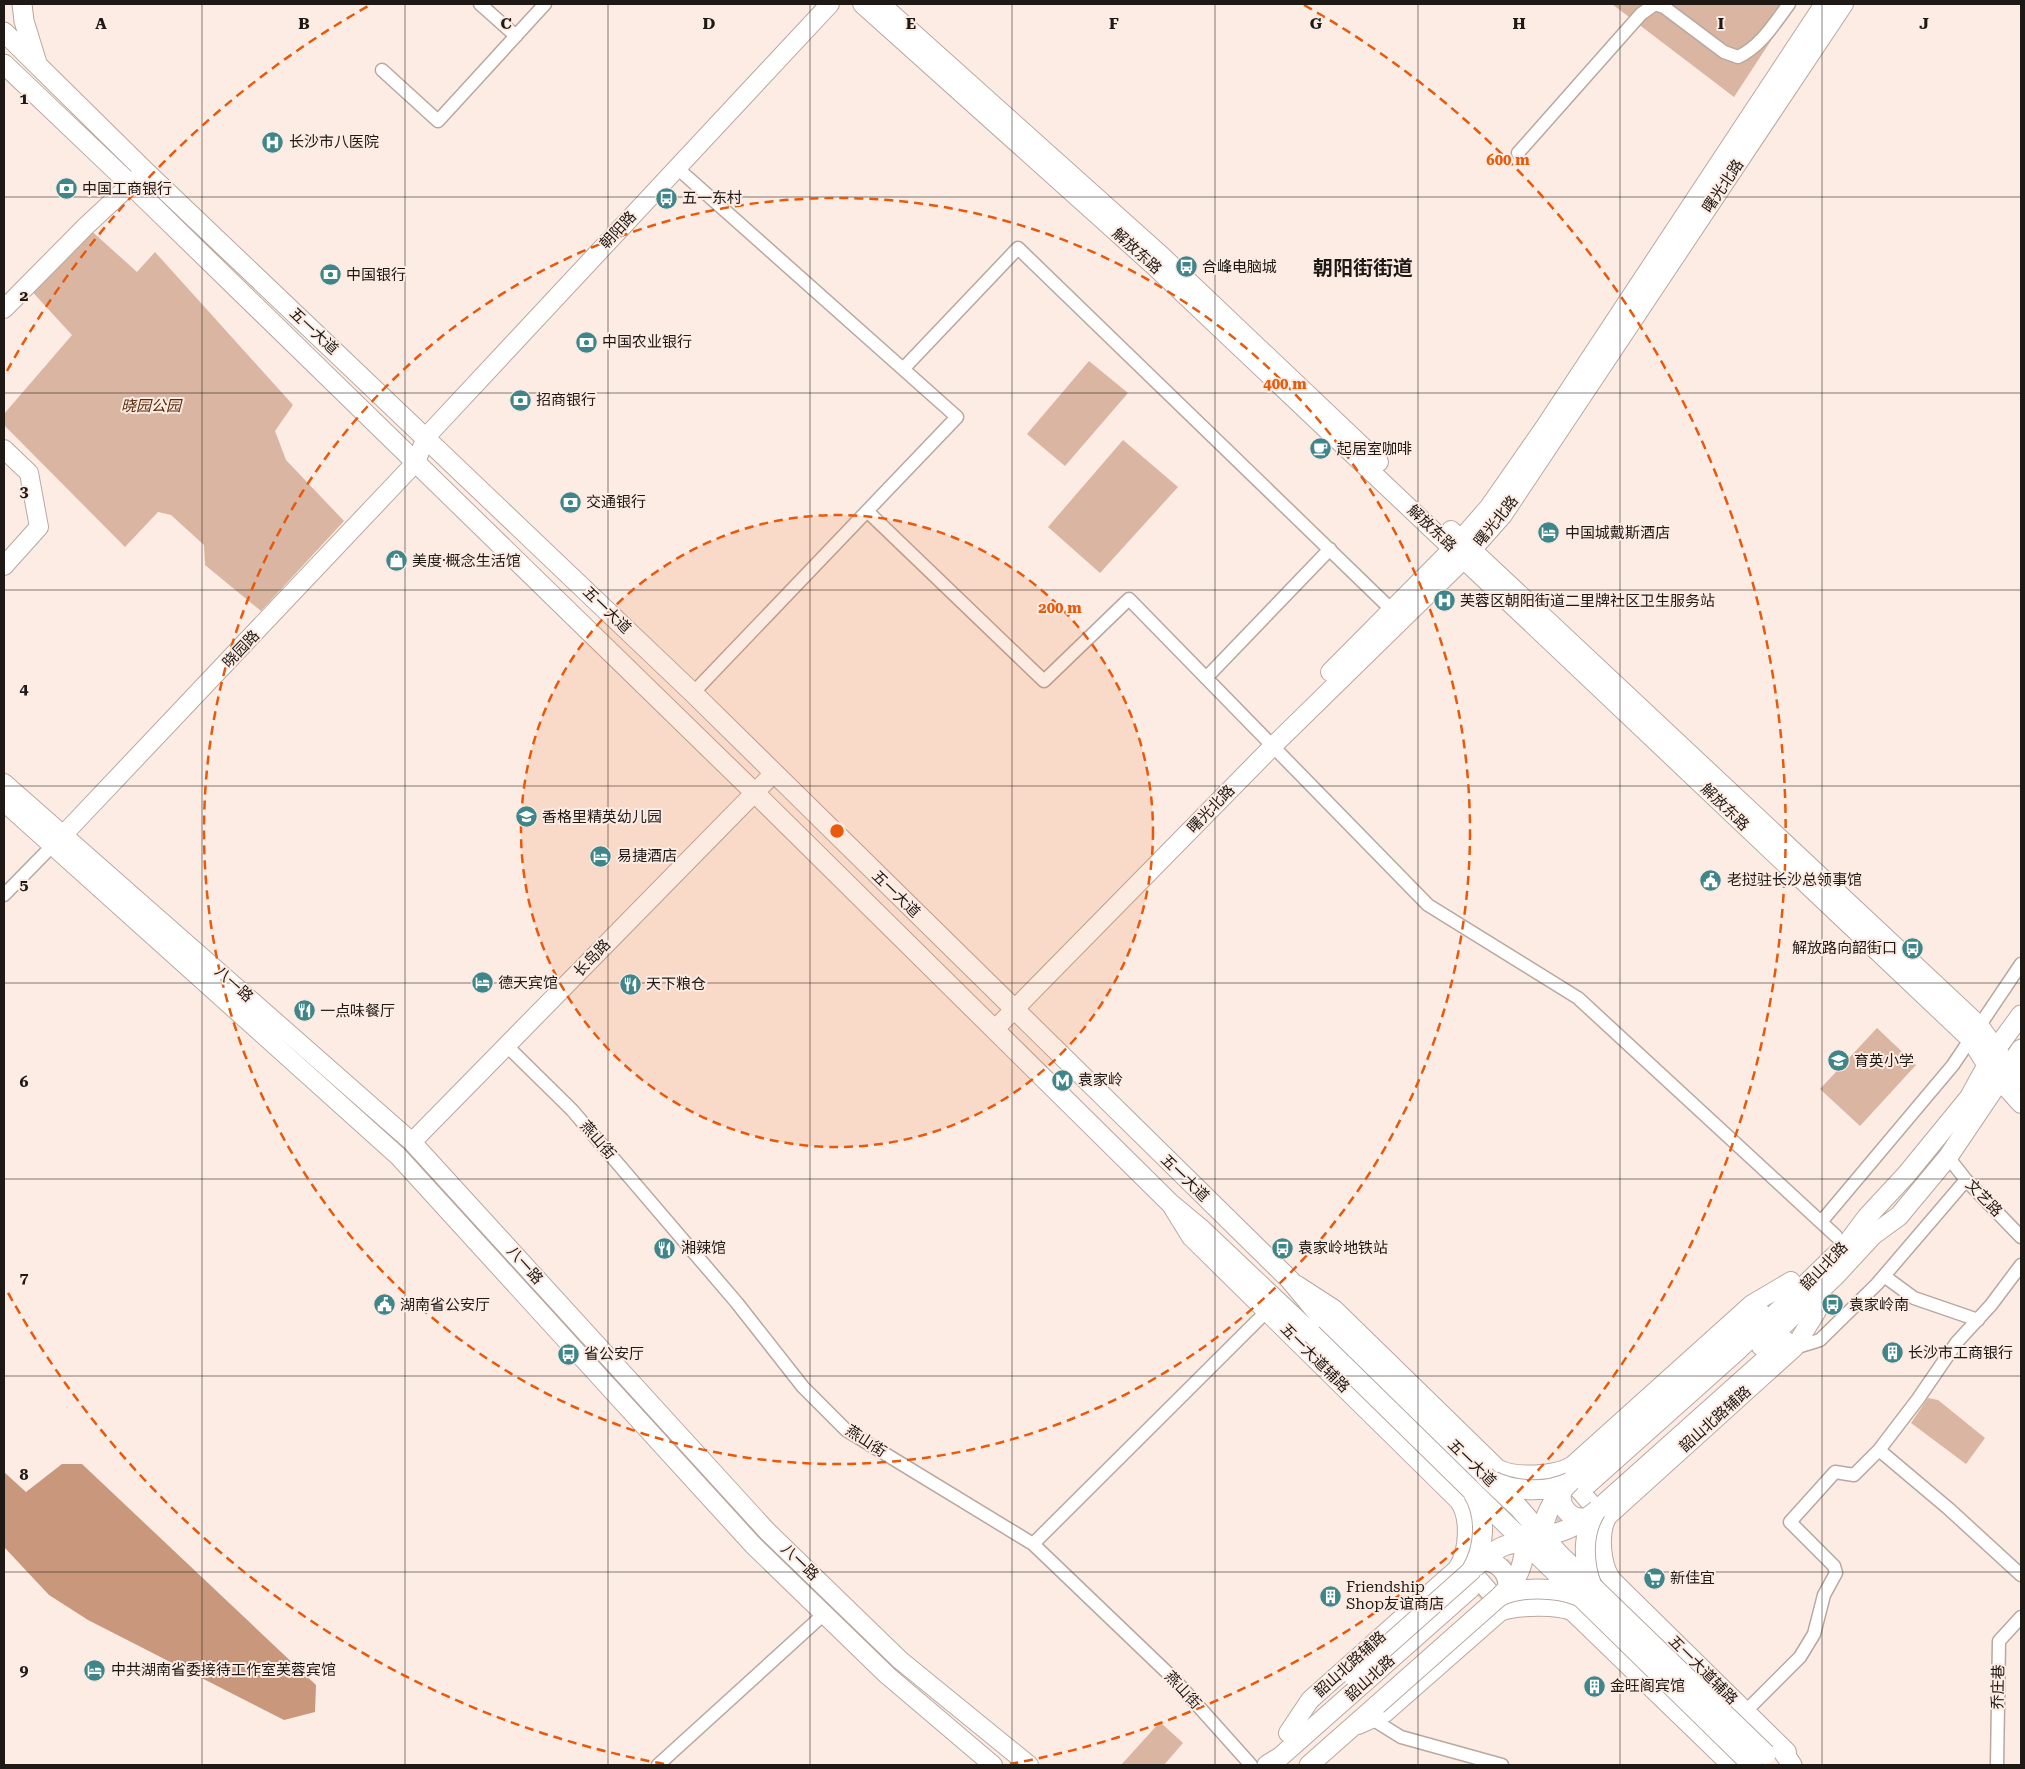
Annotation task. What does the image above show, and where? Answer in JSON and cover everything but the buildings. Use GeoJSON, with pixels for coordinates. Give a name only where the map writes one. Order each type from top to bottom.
{"type":"FeatureCollection","features":[{"type":"Feature","properties":{"kind":"main road"},"geometry":{"type":"LineString","coordinates":[[22,4],[24,21],[39,69]]}},
{"type":"Feature","properties":{"kind":"main road","name":"五一大道"},"geometry":{"type":"LineString","coordinates":[[4,32],[39,69],[145,172],[424,434],[693,693],[773,774],[1290,1280],[1312,1333],[1470,1487],[1534,1539],[1580,1598]]}},
{"type":"Feature","properties":{"kind":"main road","name":"五一大道"},"geometry":{"type":"LineString","coordinates":[[8,71],[131,185],[754,792],[1170,1203],[1200,1228],[1271,1305],[1312,1333],[1494,1473],[1519,1508],[1552,1571],[1580,1598],[1768,1757],[1792,1765]]}},
{"type":"Feature","properties":{"kind":"main road","name":"韶山北路"},"geometry":{"type":"LineString","coordinates":[[1584,1496],[1769,1322],[1846,1245],[1867,1217],[1906,1175],[1969,1098],[1996,1049],[2021,1015]]}},
{"type":"Feature","properties":{"kind":"main road","name":"韶山北路"},"geometry":{"type":"LineString","coordinates":[[1584,1496],[1778,1332],[1874,1235],[1899,1216],[2010,1077],[2021,1049]]}},
{"type":"Feature","properties":{"kind":"main road"},"geometry":{"type":"LineString","coordinates":[[1504,1599],[1518,1576],[1546,1515],[1584,1496],[1791,1344],[1817,1311],[1881,1245],[1899,1216]]}},
{"type":"Feature","properties":{"kind":"main road"},"geometry":{"type":"LineString","coordinates":[[1473,1576],[1502,1545],[1564,1532],[1584,1496],[1760,1313],[1836,1236],[1867,1217]]}},
{"type":"Feature","properties":{"kind":"main road"},"geometry":{"type":"LineString","coordinates":[[1494,1473],[1501,1485],[1516,1489],[1556,1488],[1584,1496]]}},
{"type":"Feature","properties":{"kind":"main road"},"geometry":{"type":"LineString","coordinates":[[1470,1487],[1479,1506],[1482,1524],[1480,1550],[1473,1576]]}},
{"type":"Feature","properties":{"kind":"main road"},"geometry":{"type":"LineString","coordinates":[[1309,1765],[1351,1728],[1374,1712],[1514,1591],[1562,1591],[1580,1598],[1587,1568],[1586,1540],[1589,1525],[1584,1496]]}},
{"type":"Feature","properties":{"kind":"main road"},"geometry":{"type":"LineString","coordinates":[[1261,1765],[1272,1748],[1353,1676],[1491,1561],[1500,1567],[1507,1578],[1504,1599]]}},
{"type":"Feature","properties":{"kind":"main road","name":"韶山北路"},"geometry":{"type":"LineString","coordinates":[[1267,1765],[1280,1757],[1473,1576]]}},
{"type":"Feature","properties":{"kind":"main road","name":"韶山北路"},"geometry":{"type":"LineString","coordinates":[[1290,1765],[1473,1576]]}},
{"type":"Feature","properties":{"kind":"street"},"geometry":{"type":"LineString","coordinates":[[480,4],[516,36]]}},
{"type":"Feature","properties":{"kind":"street"},"geometry":{"type":"LineString","coordinates":[[382,70],[438,121],[545,4]]}},
{"type":"Feature","properties":{"kind":"street","name":"朝阳路"},"geometry":{"type":"LineString","coordinates":[[410,457],[424,434],[820,4]]}},
{"type":"Feature","properties":{"kind":"street","name":"朝阳路"},"geometry":{"type":"LineString","coordinates":[[424,434],[830,4]]}},
{"type":"Feature","properties":{"kind":"street","name":"解放东路"},"geometry":{"type":"LineString","coordinates":[[862,4],[1154,266],[1463,549]]}},
{"type":"Feature","properties":{"kind":"street","name":"解放东路"},"geometry":{"type":"LineString","coordinates":[[881,4],[1162,256],[1463,549],[1975,1033],[1996,1049],[2010,1077]]}},
{"type":"Feature","properties":{"kind":"street"},"geometry":{"type":"LineString","coordinates":[[1518,153],[1641,14],[1655,4],[1664,7],[1724,52],[1738,57],[1750,51],[1765,36],[1789,4]]}},
{"type":"Feature","properties":{"kind":"street","name":"曙光北路"},"geometry":{"type":"LineString","coordinates":[[1463,549],[1489,507],[1544,428],[1824,4]]}},
{"type":"Feature","properties":{"kind":"street","name":"曙光北路"},"geometry":{"type":"LineString","coordinates":[[992,1026],[1396,614],[1463,549],[1503,514],[1555,439],[1844,4]]}},
{"type":"Feature","properties":{"kind":"street"},"geometry":{"type":"LineString","coordinates":[[676,167],[957,418],[693,693]]}},
{"type":"Feature","properties":{"kind":"street"},"geometry":{"type":"LineString","coordinates":[[4,309],[86,226],[145,172]]}},
{"type":"Feature","properties":{"kind":"street"},"geometry":{"type":"LineString","coordinates":[[903,369],[1018,248],[1396,614]]}},
{"type":"Feature","properties":{"kind":"street"},"geometry":{"type":"LineString","coordinates":[[4,449],[29,473],[39,527],[4,566]]}},
{"type":"Feature","properties":{"kind":"street","name":"晓园路"},"geometry":{"type":"LineString","coordinates":[[58,840],[410,457]]}},
{"type":"Feature","properties":{"kind":"street"},"geometry":{"type":"LineString","coordinates":[[867,511],[1044,681],[1129,599],[1270,741],[1428,905],[1578,998],[1836,1236]]}},
{"type":"Feature","properties":{"kind":"street"},"geometry":{"type":"LineString","coordinates":[[1206,678],[1330,549]]}},
{"type":"Feature","properties":{"kind":"street","name":"长岛路"},"geometry":{"type":"LineString","coordinates":[[412,1142],[773,774]]}},
{"type":"Feature","properties":{"kind":"street","name":"八一路"},"geometry":{"type":"LineString","coordinates":[[4,783],[58,840],[398,1156],[753,1545],[887,1675],[993,1765]]}},
{"type":"Feature","properties":{"kind":"street","name":"八一路"},"geometry":{"type":"LineString","coordinates":[[4,802],[58,840],[412,1142],[767,1531],[900,1660],[1029,1765]]}},
{"type":"Feature","properties":{"kind":"street"},"geometry":{"type":"LineString","coordinates":[[4,895],[58,840]]}},
{"type":"Feature","properties":{"kind":"street"},"geometry":{"type":"LineString","coordinates":[[1821,1222],[1953,1065],[2021,964]]}},
{"type":"Feature","properties":{"kind":"street","name":"解放东路"},"geometry":{"type":"LineString","coordinates":[[1975,1033],[1987,1066],[2010,1077]]}},
{"type":"Feature","properties":{"kind":"street","name":"燕山街"},"geometry":{"type":"LineString","coordinates":[[506,1046],[572,1110],[737,1303],[803,1387],[846,1430],[1033,1544],[1174,1679],[1251,1765]]}},
{"type":"Feature","properties":{"kind":"street"},"geometry":{"type":"LineString","coordinates":[[2010,1077],[2021,1104]]}},
{"type":"Feature","properties":{"kind":"street","name":"文艺路"},"geometry":{"type":"LineString","coordinates":[[1948,1157],[1966,1180],[2021,1237]]}},
{"type":"Feature","properties":{"kind":"street"},"geometry":{"type":"LineString","coordinates":[[1791,1344],[1820,1340],[1884,1276],[1966,1180]]}},
{"type":"Feature","properties":{"kind":"street"},"geometry":{"type":"LineString","coordinates":[[1745,1712],[1800,1657],[1814,1634],[1824,1595],[1836,1573],[1834,1566],[1790,1522],[1835,1472],[1854,1475],[1879,1450],[1918,1399],[1957,1342],[1992,1305],[2021,1265]]}},
{"type":"Feature","properties":{"kind":"street"},"geometry":{"type":"LineString","coordinates":[[1884,1276],[1914,1298],[1978,1320]]}},
{"type":"Feature","properties":{"kind":"street"},"geometry":{"type":"LineString","coordinates":[[1290,1280],[1334,1309],[1494,1473],[1464,1510],[1473,1576]]}},
{"type":"Feature","properties":{"kind":"street"},"geometry":{"type":"LineString","coordinates":[[1731,1765],[1580,1598],[1608,1574],[1584,1496],[1581,1458],[1752,1304],[1791,1281]]}},
{"type":"Feature","properties":{"kind":"street"},"geometry":{"type":"LineString","coordinates":[[1033,1544],[1271,1305]]}},
{"type":"Feature","properties":{"kind":"street","name":"五一大道辅路"},"geometry":{"type":"LineString","coordinates":[[1312,1333],[1458,1500],[1464,1510]]}},
{"type":"Feature","properties":{"kind":"street"},"geometry":{"type":"LineString","coordinates":[[1879,1450],[1950,1508],[2021,1575]]}},
{"type":"Feature","properties":{"kind":"street","name":"韶山北路辅路"},"geometry":{"type":"LineString","coordinates":[[1288,1734],[1310,1700],[1452,1574],[1473,1576]]}},
{"type":"Feature","properties":{"kind":"street","name":"五一大道辅路"},"geometry":{"type":"LineString","coordinates":[[1608,1574],[1745,1712],[1768,1757],[1801,1765]]}},
{"type":"Feature","properties":{"kind":"street"},"geometry":{"type":"LineString","coordinates":[[658,1765],[824,1614]]}},
{"type":"Feature","properties":{"kind":"street","name":"乔庄巷"},"geometry":{"type":"LineString","coordinates":[[1997,1765],[1999,1641],[2021,1617]]}},
{"type":"Feature","properties":{"kind":"street"},"geometry":{"type":"LineString","coordinates":[[1374,1712],[1401,1737],[1502,1765]]}},
{"type":"Feature","properties":{"kind":"green space"},"geometry":{"type":"Polygon","coordinates":[[[1612,4],[1795,4],[1734,97],[1612,4]]]}},
{"type":"Feature","properties":{"kind":"green space","name":"晓园公园"},"geometry":{"type":"Polygon","coordinates":[[[86,226],[137,272],[155,252],[293,405],[275,431],[286,460],[344,521],[261,611],[205,565],[204,545],[171,515],[158,512],[125,547],[4,425],[4,414],[72,335],[27,286],[86,226]]]}},
{"type":"Feature","properties":{"kind":"green space"},"geometry":{"type":"Polygon","coordinates":[[[1089,361],[1128,393],[1065,466],[1027,434],[1089,361]]]}},
{"type":"Feature","properties":{"kind":"green space"},"geometry":{"type":"Polygon","coordinates":[[[1123,440],[1178,487],[1100,573],[1048,527],[1123,440]]]}},
{"type":"Feature","properties":{"kind":"green space"},"geometry":{"type":"Polygon","coordinates":[[[1877,1028],[1916,1065],[1860,1126],[1820,1089],[1877,1028]]]}},
{"type":"Feature","properties":{"kind":"green space"},"geometry":{"type":"Polygon","coordinates":[[[1928,1398],[1938,1400],[1985,1438],[1966,1464],[1911,1423],[1928,1398]]]}},
{"type":"Feature","properties":{"kind":"green space"},"geometry":{"type":"Polygon","coordinates":[[[1160,1722],[1183,1743],[1164,1765],[1121,1765],[1160,1722]]]}},
{"type":"Feature","properties":{"kind":"shaded area"},"geometry":{"type":"Polygon","coordinates":[[[62,1464],[82,1464],[316,1685],[315,1712],[284,1720],[88,1620],[49,1595],[4,1547],[4,1472],[26,1492],[62,1464]]]}},
{"type":"Feature","properties":{"kind":"tunnel"},"geometry":{"type":"LineString","coordinates":[[1560,1525],[1597,1493]]}},
{"type":"Feature","properties":{"kind":"tunnel"},"geometry":{"type":"LineString","coordinates":[[1479,1597],[1515,1565]]}},
{"type":"Feature","properties":{"kind":"place","name":"长沙市八医院"},"geometry":{"type":"Point","coordinates":[273,142]}},
{"type":"Feature","properties":{"kind":"place","name":"中国工商银行"},"geometry":{"type":"Point","coordinates":[66,189]}},
{"type":"Feature","properties":{"kind":"place","name":"五一东村"},"geometry":{"type":"Point","coordinates":[666,198]}},
{"type":"Feature","properties":{"kind":"place","name":"合峰电脑城"},"geometry":{"type":"Point","coordinates":[1186,267]}},
{"type":"Feature","properties":{"kind":"place","name":"中国银行"},"geometry":{"type":"Point","coordinates":[330,275]}},
{"type":"Feature","properties":{"kind":"place","name":"中国农业银行"},"geometry":{"type":"Point","coordinates":[586,342]}},
{"type":"Feature","properties":{"kind":"place","name":"招商银行"},"geometry":{"type":"Point","coordinates":[520,400]}},
{"type":"Feature","properties":{"kind":"place","name":"起居室咖啡"},"geometry":{"type":"Point","coordinates":[1321,449]}},
{"type":"Feature","properties":{"kind":"place","name":"交通银行"},"geometry":{"type":"Point","coordinates":[570,502]}},
{"type":"Feature","properties":{"kind":"place","name":"中国城戴斯酒店"},"geometry":{"type":"Point","coordinates":[1549,533]}},
{"type":"Feature","properties":{"kind":"place","name":"美度·概念生活馆"},"geometry":{"type":"Point","coordinates":[396,561]}},
{"type":"Feature","properties":{"kind":"place","name":"芙蓉区朝阳街道二里牌社区卫生服务站"},"geometry":{"type":"Point","coordinates":[1444,601]}},
{"type":"Feature","properties":{"kind":"place","name":"香格里精英幼儿园"},"geometry":{"type":"Point","coordinates":[526,817]}},
{"type":"Feature","properties":{"kind":"place","name":"易捷酒店"},"geometry":{"type":"Point","coordinates":[601,856]}},
{"type":"Feature","properties":{"kind":"place","name":"老挝驻长沙总领事馆"},"geometry":{"type":"Point","coordinates":[1711,880]}},
{"type":"Feature","properties":{"kind":"place","name":"解放路向韶街口"},"geometry":{"type":"Point","coordinates":[1913,948]}},
{"type":"Feature","properties":{"kind":"place","name":"德天宾馆"},"geometry":{"type":"Point","coordinates":[482,983]}},
{"type":"Feature","properties":{"kind":"place","name":"天下粮仓"},"geometry":{"type":"Point","coordinates":[630,984]}},
{"type":"Feature","properties":{"kind":"place","name":"一点味餐厅"},"geometry":{"type":"Point","coordinates":[304,1011]}},
{"type":"Feature","properties":{"kind":"place","name":"育英小学"},"geometry":{"type":"Point","coordinates":[1838,1061]}},
{"type":"Feature","properties":{"kind":"place","name":"袁家岭"},"geometry":{"type":"Point","coordinates":[1062,1080]}},
{"type":"Feature","properties":{"kind":"place","name":"湘辣馆"},"geometry":{"type":"Point","coordinates":[665,1248]}},
{"type":"Feature","properties":{"kind":"place","name":"袁家岭地铁站"},"geometry":{"type":"Point","coordinates":[1282,1248]}},
{"type":"Feature","properties":{"kind":"place","name":"湖南省公安厅"},"geometry":{"type":"Point","coordinates":[384,1305]}},
{"type":"Feature","properties":{"kind":"place","name":"袁家岭南"},"geometry":{"type":"Point","coordinates":[1833,1305]}},
{"type":"Feature","properties":{"kind":"place","name":"长沙市工商银行"},"geometry":{"type":"Point","coordinates":[1892,1353]}},
{"type":"Feature","properties":{"kind":"place","name":"省公安厅"},"geometry":{"type":"Point","coordinates":[568,1354]}},
{"type":"Feature","properties":{"kind":"place","name":"新佳宜"},"geometry":{"type":"Point","coordinates":[1654,1578]}},
{"type":"Feature","properties":{"kind":"place","name":"Friendship Shop友谊商店"},"geometry":{"type":"Point","coordinates":[1330,1596]}},
{"type":"Feature","properties":{"kind":"place","name":"中共湖南省委接待工作室芙蓉宾馆"},"geometry":{"type":"Point","coordinates":[95,1670]}},
{"type":"Feature","properties":{"kind":"place","name":"金旺阁宾馆"},"geometry":{"type":"Point","coordinates":[1594,1686]}},
{"type":"Feature","properties":{"kind":"district","name":"朝阳街街道"},"geometry":{"type":"Point","coordinates":[1363,268]}}]}
